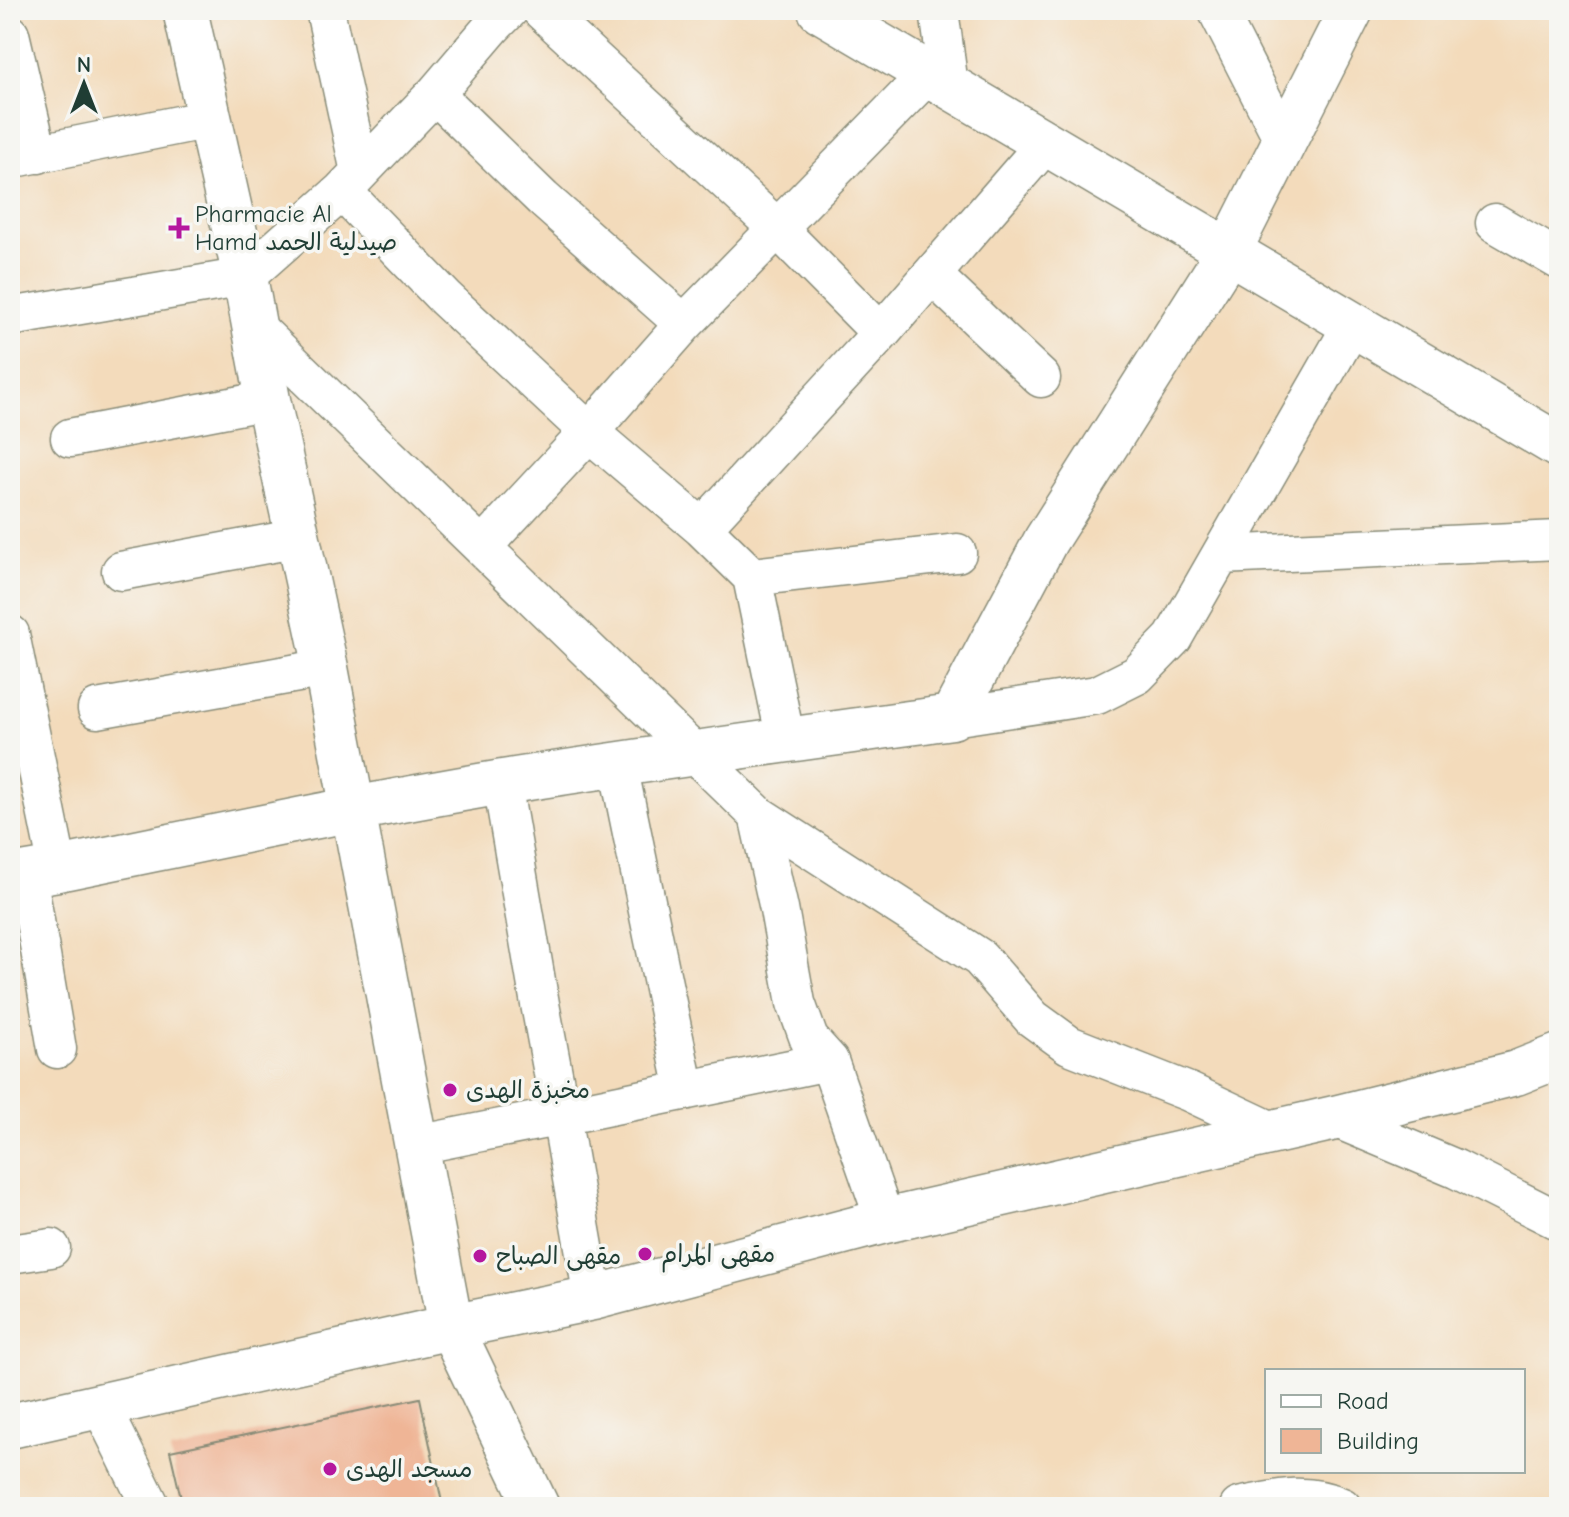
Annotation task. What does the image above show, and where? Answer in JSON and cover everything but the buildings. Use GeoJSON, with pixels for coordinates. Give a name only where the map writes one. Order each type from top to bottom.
{"type":"FeatureCollection","features":[{"type":"Feature","properties":{"kind":"street"},"geometry":{"type":"LineString","coordinates":[[185,10],[245,277],[268,400],[326,668],[451,1327],[529,1504]]}},
{"type":"Feature","properties":{"kind":"street"},"geometry":{"type":"LineString","coordinates":[[325,10],[351,182],[445,298],[589,432],[702,528],[752,577],[786,741]]}},
{"type":"Feature","properties":{"kind":"street"},"geometry":{"type":"LineString","coordinates":[[541,10],[777,228],[881,333]]}},
{"type":"Feature","properties":{"kind":"street"},"geometry":{"type":"LineString","coordinates":[[820,10],[1559,446]]}},
{"type":"Feature","properties":{"kind":"street"},"geometry":{"type":"LineString","coordinates":[[482,547],[684,324],[777,228],[939,80],[939,10]]}},
{"type":"Feature","properties":{"kind":"street"},"geometry":{"type":"LineString","coordinates":[[1217,10],[1284,141]]}},
{"type":"Feature","properties":{"kind":"street"},"geometry":{"type":"LineString","coordinates":[[952,717],[1046,540],[1229,251],[1351,10]]}},
{"type":"Feature","properties":{"kind":"street"},"geometry":{"type":"LineString","coordinates":[[10,317],[245,277],[351,182],[435,94],[497,15]]}},
{"type":"Feature","properties":{"kind":"street"},"geometry":{"type":"LineString","coordinates":[[10,34],[24,157],[209,119]]}},
{"type":"Feature","properties":{"kind":"street"},"geometry":{"type":"LineString","coordinates":[[435,94],[543,199],[684,324]]}},
{"type":"Feature","properties":{"kind":"street"},"geometry":{"type":"LineString","coordinates":[[702,528],[881,333],[1046,143]]}},
{"type":"Feature","properties":{"kind":"street"},"geometry":{"type":"LineString","coordinates":[[1495,223],[1559,260]]}},
{"type":"Feature","properties":{"kind":"street"},"geometry":{"type":"LineString","coordinates":[[932,275],[1041,378]]}},
{"type":"Feature","properties":{"kind":"street"},"geometry":{"type":"LineString","coordinates":[[32,873],[352,809],[502,783],[694,752],[1097,695],[1137,675],[1173,638],[1353,324]]}},
{"type":"Feature","properties":{"kind":"street"},"geometry":{"type":"LineString","coordinates":[[253,325],[758,815],[980,958],[1032,1018],[1069,1045],[1189,1092],[1274,1132]]}},
{"type":"Feature","properties":{"kind":"street"},"geometry":{"type":"LineString","coordinates":[[70,438],[268,400]]}},
{"type":"Feature","properties":{"kind":"street"},"geometry":{"type":"LineString","coordinates":[[121,571],[299,538]]}},
{"type":"Feature","properties":{"kind":"street"},"geometry":{"type":"LineString","coordinates":[[1221,555],[1559,540]]}},
{"type":"Feature","properties":{"kind":"street"},"geometry":{"type":"LineString","coordinates":[[752,577],[957,553]]}},
{"type":"Feature","properties":{"kind":"street"},"geometry":{"type":"LineString","coordinates":[[10,634],[32,873],[57,1049]]}},
{"type":"Feature","properties":{"kind":"street"},"geometry":{"type":"LineString","coordinates":[[97,709],[326,668]]}},
{"type":"Feature","properties":{"kind":"street"},"geometry":{"type":"LineString","coordinates":[[618,765],[685,1091]]}},
{"type":"Feature","properties":{"kind":"street"},"geometry":{"type":"LineString","coordinates":[[502,783],[593,1298]]}},
{"type":"Feature","properties":{"kind":"street"},"geometry":{"type":"LineString","coordinates":[[758,815],[796,1003],[809,1039],[829,1061],[885,1221]]}},
{"type":"Feature","properties":{"kind":"street"},"geometry":{"type":"LineString","coordinates":[[10,1426],[593,1298],[885,1221],[1335,1118],[1516,1073],[1559,1056]]}},
{"type":"Feature","properties":{"kind":"street"},"geometry":{"type":"LineString","coordinates":[[417,1145],[829,1061]]}},
{"type":"Feature","properties":{"kind":"street"},"geometry":{"type":"LineString","coordinates":[[1335,1118],[1456,1169],[1559,1221]]}},
{"type":"Feature","properties":{"kind":"street"},"geometry":{"type":"LineString","coordinates":[[10,1254],[51,1248]]}},
{"type":"Feature","properties":{"kind":"street"},"geometry":{"type":"LineString","coordinates":[[101,1406],[151,1507]]}},
{"type":"Feature","properties":{"kind":"street"},"geometry":{"type":"LineString","coordinates":[[1239,1507],[1287,1497],[1314,1498],[1342,1507]]}},
{"type":"Feature","properties":{"kind":"place","name":"Pharmacie Al Hamd صيدلية الحمد"},"geometry":{"type":"Point","coordinates":[179,228]}},
{"type":"Feature","properties":{"kind":"place","name":"مخبزة الهدى"},"geometry":{"type":"Point","coordinates":[450,1090]}},
{"type":"Feature","properties":{"kind":"place","name":"مقهى المرام"},"geometry":{"type":"Point","coordinates":[645,1254]}},
{"type":"Feature","properties":{"kind":"place","name":"مقهى الصباح"},"geometry":{"type":"Point","coordinates":[480,1256]}},
{"type":"Feature","properties":{"kind":"place","name":"مسجد الهدى"},"geometry":{"type":"Point","coordinates":[330,1469]}}]}
